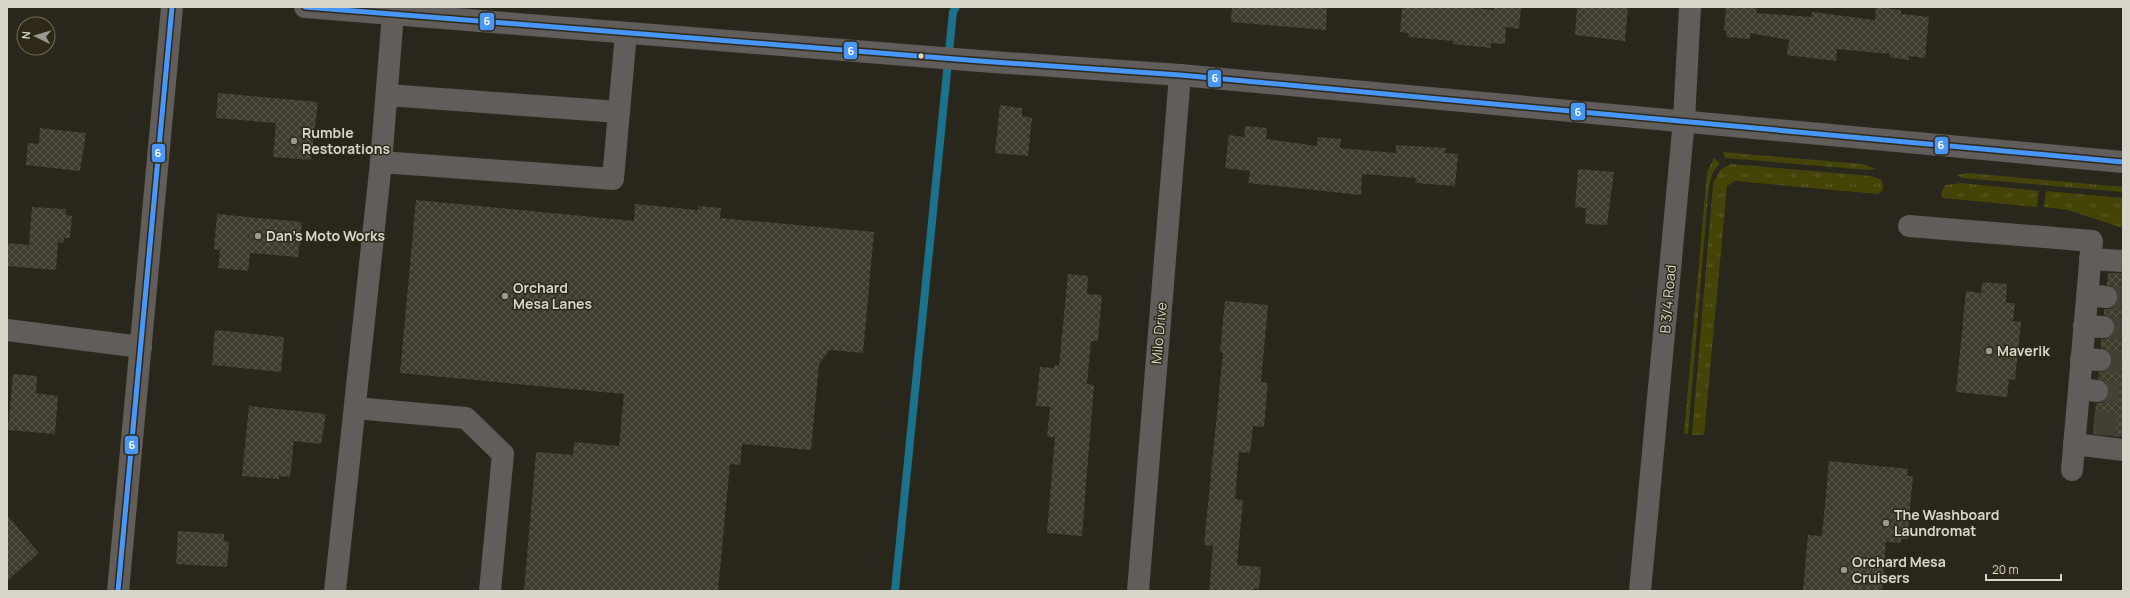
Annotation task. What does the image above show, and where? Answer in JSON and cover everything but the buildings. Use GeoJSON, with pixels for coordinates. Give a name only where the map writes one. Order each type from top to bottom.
{"type":"FeatureCollection","features":[{"type":"Feature","properties":{"kind":"main road"},"geometry":{"type":"LineString","coordinates":[[118,591],[172,7]]}},
{"type":"Feature","properties":{"kind":"street"},"geometry":{"type":"LineString","coordinates":[[305,7],[1180,75],[1684,120],[2123,162]]}},
{"type":"Feature","properties":{"kind":"street","name":"B 3/4 Road"},"geometry":{"type":"LineString","coordinates":[[1640,591],[1684,120],[1690,7]]}},
{"type":"Feature","properties":{"kind":"street"},"geometry":{"type":"LineString","coordinates":[[335,591],[381,162],[393,14]]}},
{"type":"Feature","properties":{"kind":"street"},"geometry":{"type":"LineString","coordinates":[[381,162],[613,179],[626,33]]}},
{"type":"Feature","properties":{"kind":"street","name":"Milo Drive"},"geometry":{"type":"LineString","coordinates":[[1138,591],[1180,75]]}},
{"type":"Feature","properties":{"kind":"street"},"geometry":{"type":"LineString","coordinates":[[387,95],[619,112]]}},
{"type":"Feature","properties":{"kind":"street"},"geometry":{"type":"LineString","coordinates":[[1909,226],[2092,241],[2090,259],[2096,296],[2088,390],[2085,421],[2074,444],[2072,470]]}},
{"type":"Feature","properties":{"kind":"street"},"geometry":{"type":"LineString","coordinates":[[2090,259],[2123,261]]}},
{"type":"Feature","properties":{"kind":"street"},"geometry":{"type":"LineString","coordinates":[[7,330],[141,347]]}},
{"type":"Feature","properties":{"kind":"street"},"geometry":{"type":"LineString","coordinates":[[355,408],[466,418],[503,454],[490,591]]}},
{"type":"Feature","properties":{"kind":"street"},"geometry":{"type":"LineString","coordinates":[[2074,444],[2123,450]]}},
{"type":"Feature","properties":{"kind":"green space"},"geometry":{"type":"Polygon","coordinates":[[[1723,152],[1863,164],[1876,169],[1868,170],[1725,158],[1723,152]]]}},
{"type":"Feature","properties":{"kind":"green space"},"geometry":{"type":"Polygon","coordinates":[[[1714,158],[1720,163],[1713,172],[1709,185],[1688,434],[1684,434],[1707,172],[1714,158]]]}},
{"type":"Feature","properties":{"kind":"green space"},"geometry":{"type":"Polygon","coordinates":[[[1731,164],[1871,176],[1882,180],[1883,190],[1878,194],[1735,181],[1727,186],[1704,435],[1692,435],[1713,184],[1720,170],[1731,164]]]}},
{"type":"Feature","properties":{"kind":"green space"},"geometry":{"type":"Polygon","coordinates":[[[1968,173],[2123,187],[2123,192],[1963,178],[1957,175],[1968,173]]]}},
{"type":"Feature","properties":{"kind":"green space"},"geometry":{"type":"Polygon","coordinates":[[[1962,183],[2039,191],[2037,207],[1942,198],[1941,194],[1945,185],[1962,183]]]}},
{"type":"Feature","properties":{"kind":"green space"},"geometry":{"type":"Polygon","coordinates":[[[2046,191],[2123,198],[2123,228],[2068,210],[2044,207],[2046,191]]]}},
{"type":"Feature","properties":{"kind":"waterway"},"geometry":{"type":"LineString","coordinates":[[895,591],[953,12],[956,7]]}},
{"type":"Feature","properties":{"kind":"tunnel"},"geometry":{"type":"LineString","coordinates":[[2106,297],[2123,298]]}},
{"type":"Feature","properties":{"kind":"tunnel"},"geometry":{"type":"LineString","coordinates":[[2103,327],[2123,329]]}},
{"type":"Feature","properties":{"kind":"tunnel"},"geometry":{"type":"LineString","coordinates":[[2100,360],[2123,362]]}},
{"type":"Feature","properties":{"kind":"tunnel"},"geometry":{"type":"LineString","coordinates":[[2097,391],[2123,393]]}},
{"type":"Feature","properties":{"kind":"tunnel"},"geometry":{"type":"LineString","coordinates":[[2094,422],[2123,425]]}},
{"type":"Feature","properties":{"kind":"transit line","name":"6"},"geometry":{"type":"LineString","coordinates":[[118,591],[172,7]]}},
{"type":"Feature","properties":{"kind":"transit line","name":"6"},"geometry":{"type":"LineString","coordinates":[[305,7],[980,61],[1180,75],[2123,162]]}},
{"type":"Feature","properties":{"kind":"place","name":"Rumble Restorations"},"geometry":{"type":"Point","coordinates":[294,141]}},
{"type":"Feature","properties":{"kind":"place","name":"Dan's Moto Works"},"geometry":{"type":"Point","coordinates":[258,236]}},
{"type":"Feature","properties":{"kind":"place","name":"Orchard Mesa Lanes"},"geometry":{"type":"Point","coordinates":[505,296]}},
{"type":"Feature","properties":{"kind":"place","name":"Maverik"},"geometry":{"type":"Point","coordinates":[1989,351]}},
{"type":"Feature","properties":{"kind":"place","name":"The Washboard Laundromat"},"geometry":{"type":"Point","coordinates":[1886,523]}},
{"type":"Feature","properties":{"kind":"place","name":"Orchard Mesa Cruisers"},"geometry":{"type":"Point","coordinates":[1844,570]}}]}
